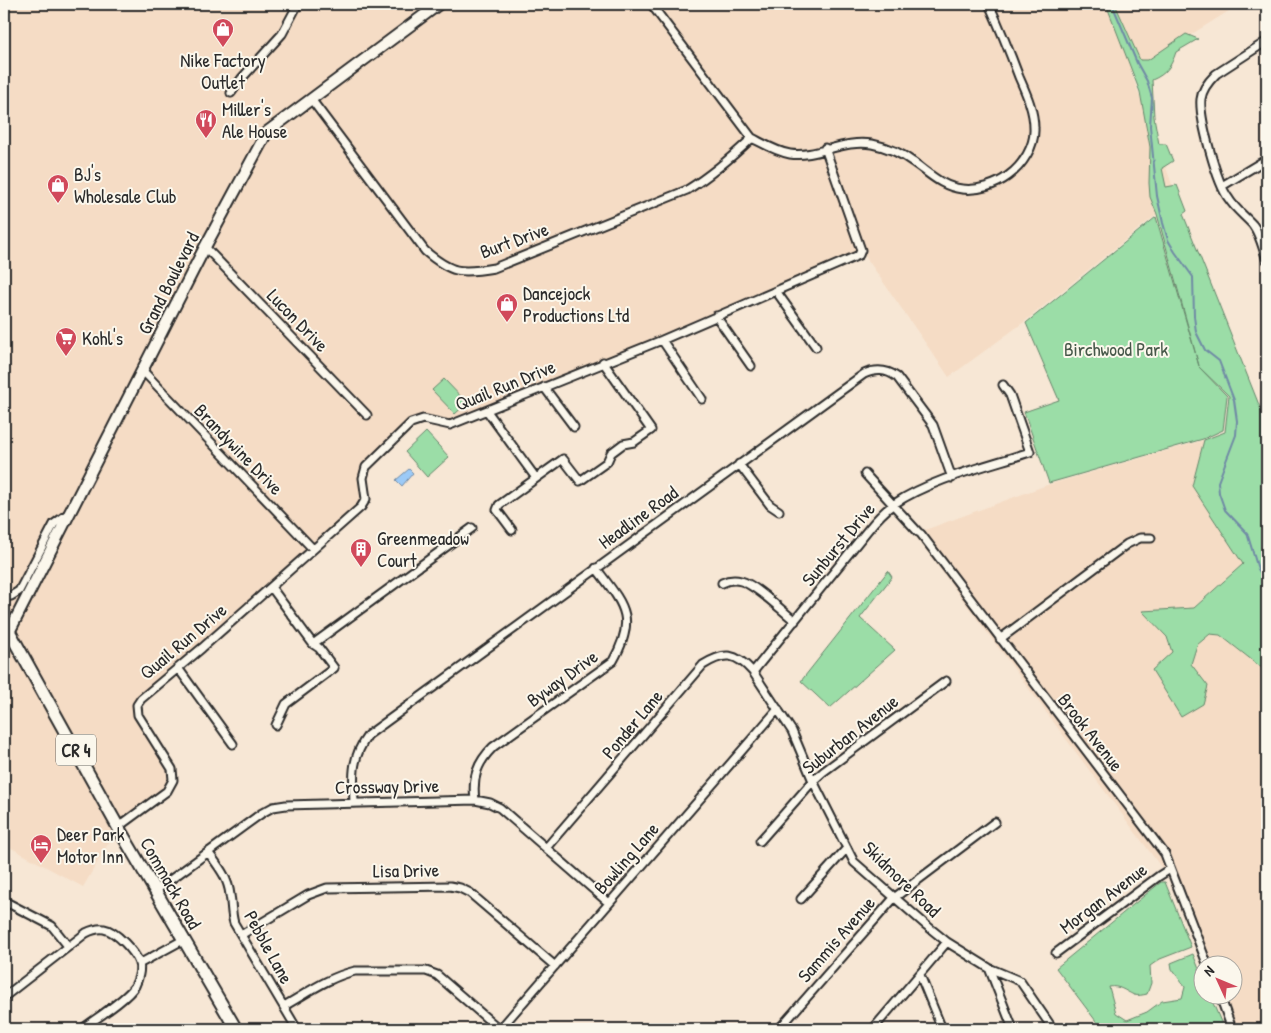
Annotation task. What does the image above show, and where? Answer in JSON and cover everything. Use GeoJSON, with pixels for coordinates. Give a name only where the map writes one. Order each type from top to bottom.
{"type":"FeatureCollection","features":[{"type":"Feature","properties":{"kind":"main road","name":"Commack Road"},"geometry":{"type":"LineString","coordinates":[[5,632],[236,1029]]}},
{"type":"Feature","properties":{"kind":"street"},"geometry":{"type":"LineString","coordinates":[[231,93],[282,34],[298,4]]}},
{"type":"Feature","properties":{"kind":"street","name":"Grand Boulevard"},"geometry":{"type":"LineString","coordinates":[[5,632],[143,371],[205,247],[267,132],[439,4]]}},
{"type":"Feature","properties":{"kind":"street"},"geometry":{"type":"LineString","coordinates":[[651,4],[752,138],[789,154],[803,154],[825,148],[859,143],[872,144],[901,154],[930,176],[947,185],[962,189],[989,186],[1006,178],[1015,171],[1031,146],[1034,129],[1032,110],[989,4]]}},
{"type":"Feature","properties":{"kind":"street"},"geometry":{"type":"LineString","coordinates":[[1267,41],[1216,74],[1210,80],[1203,90],[1201,109],[1205,131],[1222,186],[1228,199],[1254,226],[1267,260]]}},
{"type":"Feature","properties":{"kind":"street","name":"Burt Drive"},"geometry":{"type":"LineString","coordinates":[[311,99],[425,251],[439,263],[455,271],[473,272],[494,268],[687,190],[725,164],[752,138]]}},
{"type":"Feature","properties":{"kind":"street","name":"Quail Run Drive"},"geometry":{"type":"LineString","coordinates":[[118,827],[167,791],[173,780],[172,769],[138,715],[137,705],[140,699],[178,668],[364,504],[366,493],[363,478],[366,467],[412,423],[423,419],[450,425],[603,362],[662,340],[859,255],[861,250],[825,148]]}},
{"type":"Feature","properties":{"kind":"street"},"geometry":{"type":"LineString","coordinates":[[1222,186],[1267,159]]}},
{"type":"Feature","properties":{"kind":"street","name":"Lucon Drive"},"geometry":{"type":"LineString","coordinates":[[205,247],[367,414]]}},
{"type":"Feature","properties":{"kind":"street"},"geometry":{"type":"LineString","coordinates":[[776,291],[816,347]]}},
{"type":"Feature","properties":{"kind":"street"},"geometry":{"type":"LineString","coordinates":[[716,316],[751,366]]}},
{"type":"Feature","properties":{"kind":"street"},"geometry":{"type":"LineString","coordinates":[[662,340],[702,399]]}},
{"type":"Feature","properties":{"kind":"street"},"geometry":{"type":"LineString","coordinates":[[512,530],[498,510],[499,505],[536,478],[563,459],[580,481],[607,462],[611,453],[623,444],[634,442],[651,430],[603,362]]}},
{"type":"Feature","properties":{"kind":"street","name":"Headline Road"},"geometry":{"type":"LineString","coordinates":[[354,803],[354,760],[359,747],[368,735],[864,374],[874,370],[889,372],[897,376],[933,426],[952,478]]}},
{"type":"Feature","properties":{"kind":"street","name":"Brandywine Drive"},"geometry":{"type":"LineString","coordinates":[[143,371],[313,549]]}},
{"type":"Feature","properties":{"kind":"street","name":"Sunburst Drive"},"geometry":{"type":"LineString","coordinates":[[753,672],[867,531],[894,504],[923,488],[1030,452],[1010,395],[1003,385]]}},
{"type":"Feature","properties":{"kind":"street"},"geometry":{"type":"LineString","coordinates":[[544,387],[574,427]]}},
{"type":"Feature","properties":{"kind":"street"},"geometry":{"type":"LineString","coordinates":[[487,411],[536,478]]}},
{"type":"Feature","properties":{"kind":"street"},"geometry":{"type":"LineString","coordinates":[[740,464],[770,505],[780,511]]}},
{"type":"Feature","properties":{"kind":"street","name":"Brook Avenue"},"geometry":{"type":"LineString","coordinates":[[865,474],[920,533],[1165,854],[1204,956]]}},
{"type":"Feature","properties":{"kind":"street"},"geometry":{"type":"LineString","coordinates":[[4,597],[11,596],[19,591],[54,524],[69,512]]}},
{"type":"Feature","properties":{"kind":"street"},"geometry":{"type":"LineString","coordinates":[[313,644],[472,528]]}},
{"type":"Feature","properties":{"kind":"street"},"geometry":{"type":"LineString","coordinates":[[1000,639],[1126,544],[1140,538],[1151,538]]}},
{"type":"Feature","properties":{"kind":"street","name":"Byway Drive"},"geometry":{"type":"LineString","coordinates":[[475,800],[474,775],[485,755],[493,747],[613,661],[621,646],[626,629],[625,612],[620,600],[596,568]]}},
{"type":"Feature","properties":{"kind":"street"},"geometry":{"type":"LineString","coordinates":[[722,583],[730,579],[742,581],[763,595],[794,621]]}},
{"type":"Feature","properties":{"kind":"street"},"geometry":{"type":"LineString","coordinates":[[271,587],[313,644],[319,648],[334,668],[286,704],[276,725]]}},
{"type":"Feature","properties":{"kind":"street","name":"Ponder Lane"},"geometry":{"type":"LineString","coordinates":[[546,848],[704,664],[716,657],[727,655],[737,658],[753,672]]}},
{"type":"Feature","properties":{"kind":"street"},"geometry":{"type":"LineString","coordinates":[[178,668],[233,744]]}},
{"type":"Feature","properties":{"kind":"street","name":"Skidmore Road"},"geometry":{"type":"LineString","coordinates":[[753,672],[792,731],[813,780],[854,862],[947,942],[989,968],[1020,981],[1053,1029]]}},
{"type":"Feature","properties":{"kind":"street","name":"Suburban Avenue"},"geometry":{"type":"LineString","coordinates":[[760,841],[813,780],[946,681]]}},
{"type":"Feature","properties":{"kind":"street","name":"Bowling Lane"},"geometry":{"type":"LineString","coordinates":[[500,1029],[778,709]]}},
{"type":"Feature","properties":{"kind":"street","name":"Crossway Drive"},"geometry":{"type":"LineString","coordinates":[[155,891],[273,807],[286,805],[475,800],[490,803],[500,808],[610,903]]}},
{"type":"Feature","properties":{"kind":"street","name":"Sammis Avenue"},"geometry":{"type":"LineString","coordinates":[[780,1029],[894,898],[995,822]]}},
{"type":"Feature","properties":{"kind":"street"},"geometry":{"type":"LineString","coordinates":[[801,899],[847,848]]}},
{"type":"Feature","properties":{"kind":"street","name":"Pebble Lane"},"geometry":{"type":"LineString","coordinates":[[208,852],[224,873],[229,885],[231,914],[241,935],[297,1029]]}},
{"type":"Feature","properties":{"kind":"street","name":"Morgan Avenue"},"geometry":{"type":"LineString","coordinates":[[1056,954],[1170,869]]}},
{"type":"Feature","properties":{"kind":"street","name":"Lisa Drive"},"geometry":{"type":"LineString","coordinates":[[241,935],[308,895],[327,888],[450,886],[470,893],[555,966]]}},
{"type":"Feature","properties":{"kind":"street"},"geometry":{"type":"LineString","coordinates":[[4,901],[52,926],[68,946]]}},
{"type":"Feature","properties":{"kind":"street"},"geometry":{"type":"LineString","coordinates":[[4,997],[86,933],[94,929],[104,929],[113,932],[120,938],[139,964],[139,977],[134,988],[126,996],[82,1029]]}},
{"type":"Feature","properties":{"kind":"street"},"geometry":{"type":"LineString","coordinates":[[139,964],[183,940]]}},
{"type":"Feature","properties":{"kind":"street"},"geometry":{"type":"LineString","coordinates":[[873,1029],[947,942]]}},
{"type":"Feature","properties":{"kind":"street"},"geometry":{"type":"LineString","coordinates":[[989,968],[1013,1029]]}},
{"type":"Feature","properties":{"kind":"street"},"geometry":{"type":"LineString","coordinates":[[284,1006],[344,973],[355,971],[426,971],[436,975],[500,1029]]}},
{"type":"Feature","properties":{"kind":"street"},"geometry":{"type":"LineString","coordinates":[[920,975],[942,1029]]}},
{"type":"Feature","properties":{"kind":"street"},"geometry":{"type":"LineString","coordinates":[[1224,1006],[1232,1029]]}},
{"type":"Feature","properties":{"kind":"shaded area"},"geometry":{"type":"Polygon","coordinates":[[[4,4],[1240,4],[1131,72],[1177,198],[1024,322],[949,377],[861,250],[859,255],[450,425],[418,419],[366,467],[366,499],[140,699],[137,709],[172,769],[167,791],[118,827],[83,887],[4,844],[4,4]]]}},
{"type":"Feature","properties":{"kind":"shaded area"},"geometry":{"type":"Polygon","coordinates":[[[1204,440],[1192,486],[1243,564],[1194,608],[1142,611],[1167,637],[1172,652],[1208,686],[1191,664],[1197,645],[1210,634],[1220,635],[1267,672],[1267,1029],[1228,1029],[1218,1006],[1244,1006],[1244,956],[1198,956],[1167,875],[914,534],[1047,485],[1204,440]]]}},
{"type":"Feature","properties":{"kind":"green space","name":"Birchwood Park"},"geometry":{"type":"Polygon","coordinates":[[[1106,4],[1115,4],[1140,60],[1148,60],[1186,34],[1198,39],[1176,52],[1167,69],[1152,80],[1154,117],[1159,144],[1166,144],[1173,161],[1162,168],[1166,187],[1177,185],[1187,211],[1183,214],[1267,425],[1267,672],[1220,635],[1210,634],[1197,645],[1191,664],[1208,686],[1203,704],[1181,717],[1152,670],[1172,652],[1167,637],[1142,611],[1194,608],[1243,564],[1192,486],[1204,440],[1225,432],[1229,396],[1199,367],[1227,396],[1223,430],[1203,439],[1049,483],[1024,412],[1059,400],[1026,323],[1156,217],[1199,366],[1157,214],[1150,197],[1150,147],[1140,92],[1106,4]]]}},
{"type":"Feature","properties":{"kind":"green space"},"geometry":{"type":"Polygon","coordinates":[[[444,379],[467,403],[455,414],[432,390],[444,379]]]}},
{"type":"Feature","properties":{"kind":"green space"},"geometry":{"type":"Polygon","coordinates":[[[426,432],[449,457],[427,477],[405,452],[426,432]]]}},
{"type":"Feature","properties":{"kind":"green space"},"geometry":{"type":"Polygon","coordinates":[[[888,571],[892,577],[860,618],[895,650],[830,708],[801,681],[888,571]]]}},
{"type":"Feature","properties":{"kind":"green space"},"geometry":{"type":"Polygon","coordinates":[[[1161,882],[1165,882],[1191,947],[1160,959],[1150,966],[1151,983],[1147,994],[1134,995],[1119,988],[1109,987],[1116,1013],[1127,1020],[1147,1012],[1162,1001],[1182,998],[1185,987],[1172,969],[1171,963],[1193,954],[1194,1006],[1214,1006],[1224,1029],[1102,1029],[1056,968],[1161,882]]]}},
{"type":"Feature","properties":{"kind":"water"},"geometry":{"type":"Polygon","coordinates":[[[409,469],[413,473],[402,486],[396,480],[409,469]]]}},
{"type":"Feature","properties":{"kind":"waterway"},"geometry":{"type":"LineString","coordinates":[[1112,4],[1137,63],[1147,81],[1152,98],[1150,126],[1157,196],[1168,240],[1193,277],[1196,332],[1205,350],[1219,361],[1234,400],[1237,421],[1236,435],[1218,482],[1219,493],[1225,510],[1247,533],[1258,569],[1267,583]]}},
{"type":"Feature","properties":{"kind":"place","name":"Nike Factory Outlet"},"geometry":{"type":"Point","coordinates":[223,48]}},
{"type":"Feature","properties":{"kind":"place","name":"Miller's Ale House"},"geometry":{"type":"Point","coordinates":[206,139]}},
{"type":"Feature","properties":{"kind":"place","name":"BJ's Wholesale Club"},"geometry":{"type":"Point","coordinates":[58,204]}},
{"type":"Feature","properties":{"kind":"place","name":"Dancejock Productions Ltd"},"geometry":{"type":"Point","coordinates":[507,323]}},
{"type":"Feature","properties":{"kind":"place","name":"Kohl's"},"geometry":{"type":"Point","coordinates":[66,357]}},
{"type":"Feature","properties":{"kind":"place","name":"Greenmeadow Court"},"geometry":{"type":"Point","coordinates":[361,568]}},
{"type":"Feature","properties":{"kind":"place","name":"Deer Park Motor Inn"},"geometry":{"type":"Point","coordinates":[41,864]}}]}
